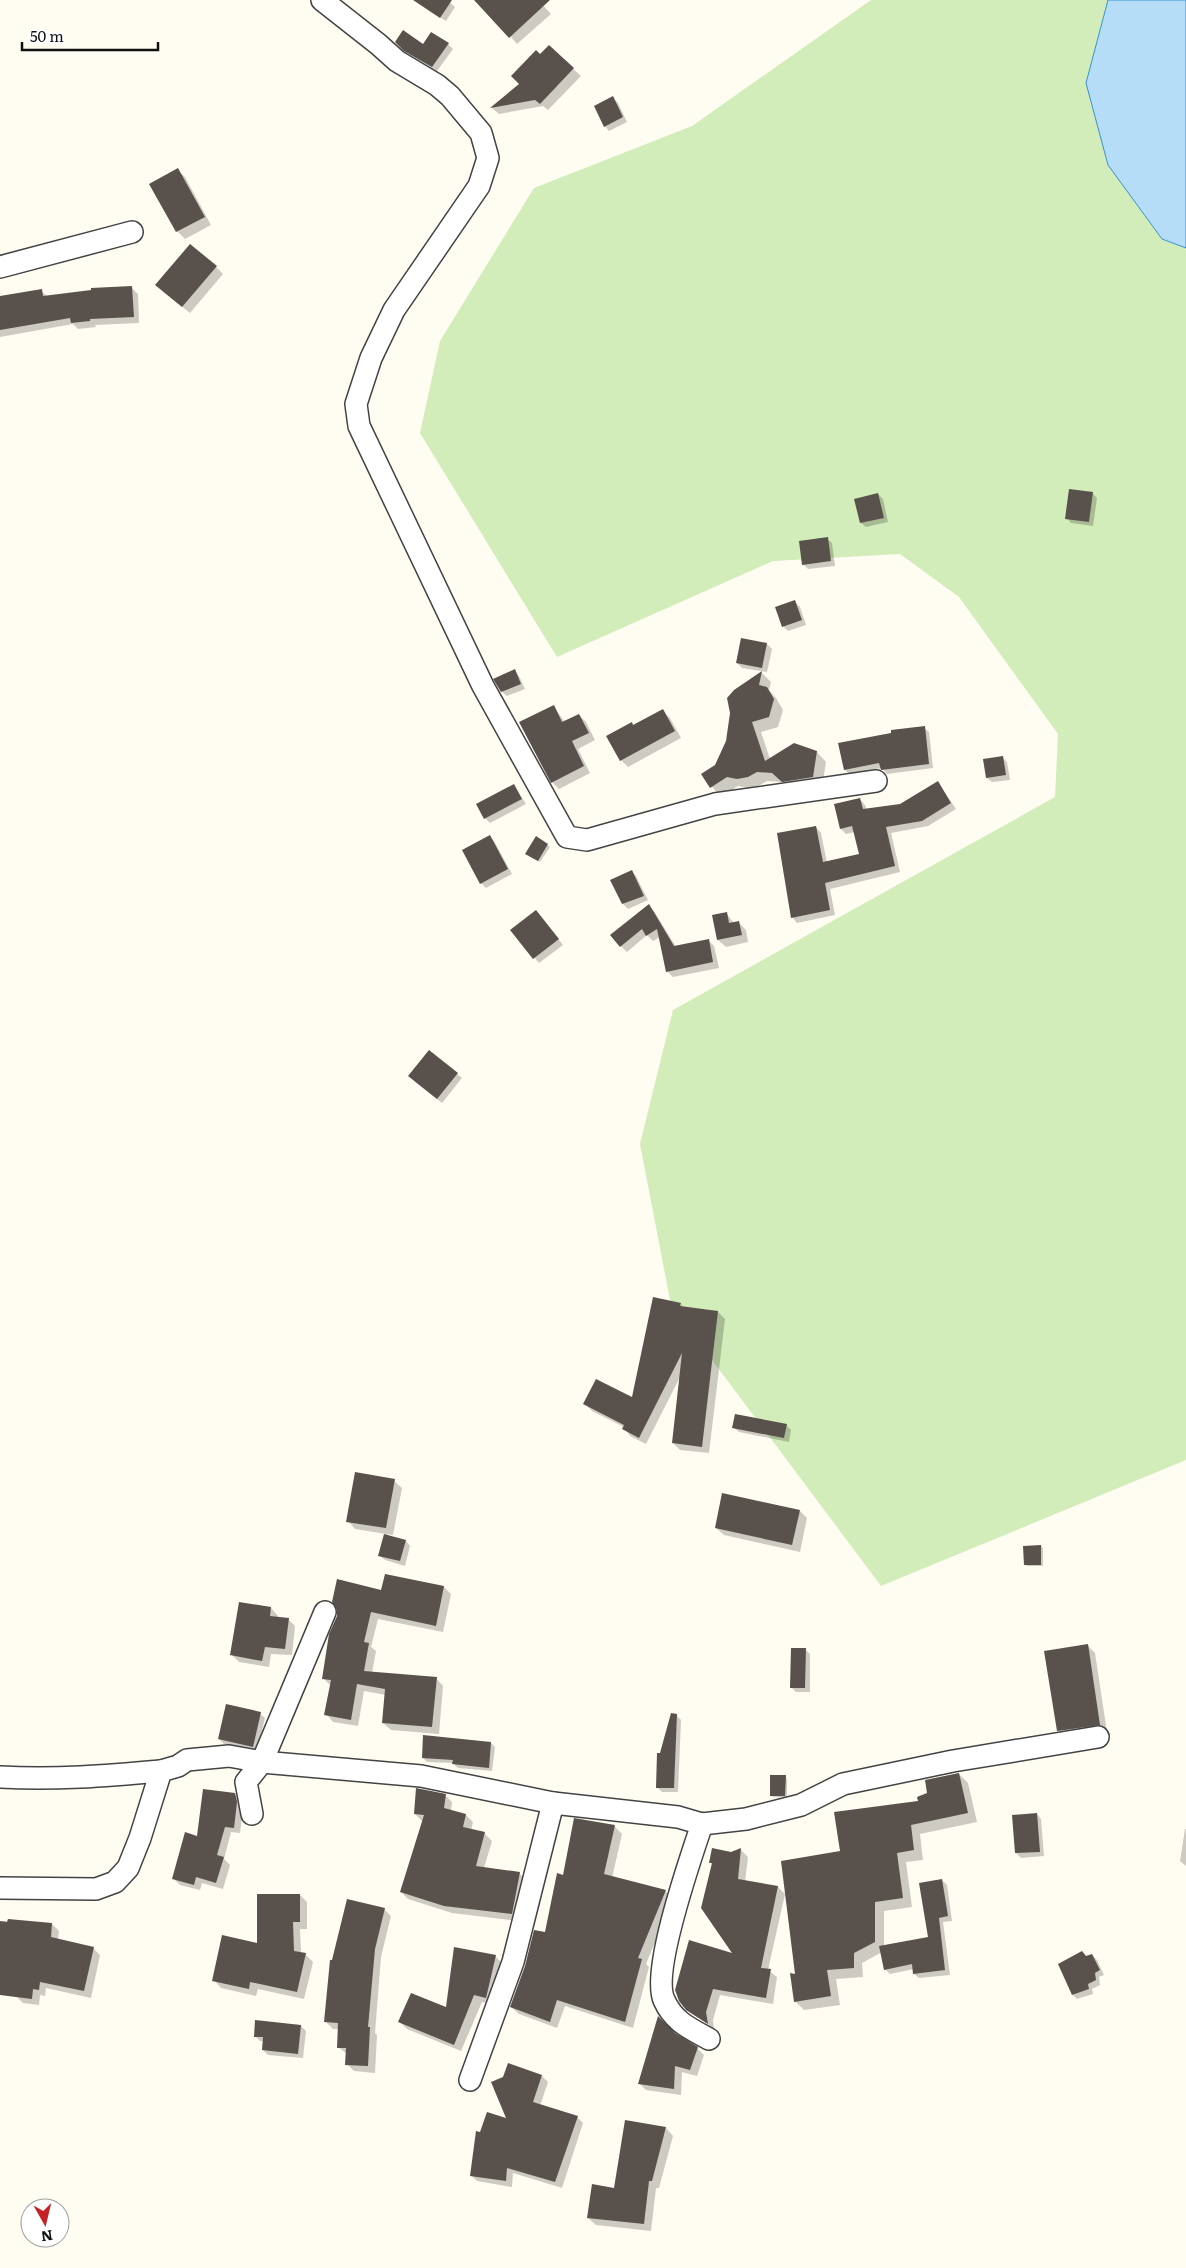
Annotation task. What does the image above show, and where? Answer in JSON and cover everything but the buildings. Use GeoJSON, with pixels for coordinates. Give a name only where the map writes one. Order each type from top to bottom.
{"type":"FeatureCollection","features":[{"type":"Feature","properties":{"kind":"street"},"geometry":{"type":"LineString","coordinates":[[322,0],[378,44],[396,61],[437,85],[450,96],[481,133],[488,158],[479,186],[394,310],[371,358],[356,404],[360,426],[474,668],[567,837],[587,840],[715,804],[876,781]]}},
{"type":"Feature","properties":{"kind":"street"},"geometry":{"type":"LineString","coordinates":[[0,267],[132,232]]}},
{"type":"Feature","properties":{"kind":"street"},"geometry":{"type":"LineString","coordinates":[[252,1814],[246,1782],[262,1762],[325,1612]]}},
{"type":"Feature","properties":{"kind":"street"},"geometry":{"type":"LineString","coordinates":[[0,1777],[45,1780],[160,1771],[178,1766],[187,1760],[229,1756],[262,1762],[421,1776],[553,1803],[678,1817],[702,1824],[746,1819],[801,1805],[843,1784],[953,1761],[1098,1737]]}},
{"type":"Feature","properties":{"kind":"street"},"geometry":{"type":"LineString","coordinates":[[0,1888],[96,1889],[115,1882],[128,1868],[140,1838],[160,1771]]}},
{"type":"Feature","properties":{"kind":"street"},"geometry":{"type":"LineString","coordinates":[[470,2080],[513,1962],[553,1803]]}},
{"type":"Feature","properties":{"kind":"street"},"geometry":{"type":"LineString","coordinates":[[702,1824],[668,1936],[662,1984],[663,1998],[679,2023],[709,2039]]}},
{"type":"Feature","properties":{"kind":"green space"},"geometry":{"type":"Polygon","coordinates":[[[871,0],[1108,0],[1086,83],[1162,239],[1186,248],[1186,1460],[881,1586],[671,1305],[640,1144],[673,1010],[1055,797],[1058,734],[959,597],[900,554],[773,561],[557,657],[420,433],[440,341],[534,188],[692,126],[871,0]]]}},
{"type":"Feature","properties":{"kind":"water"},"geometry":{"type":"Polygon","coordinates":[[[1108,0],[1186,0],[1186,248],[1162,239],[1108,165],[1086,83],[1108,0]]]}}]}
